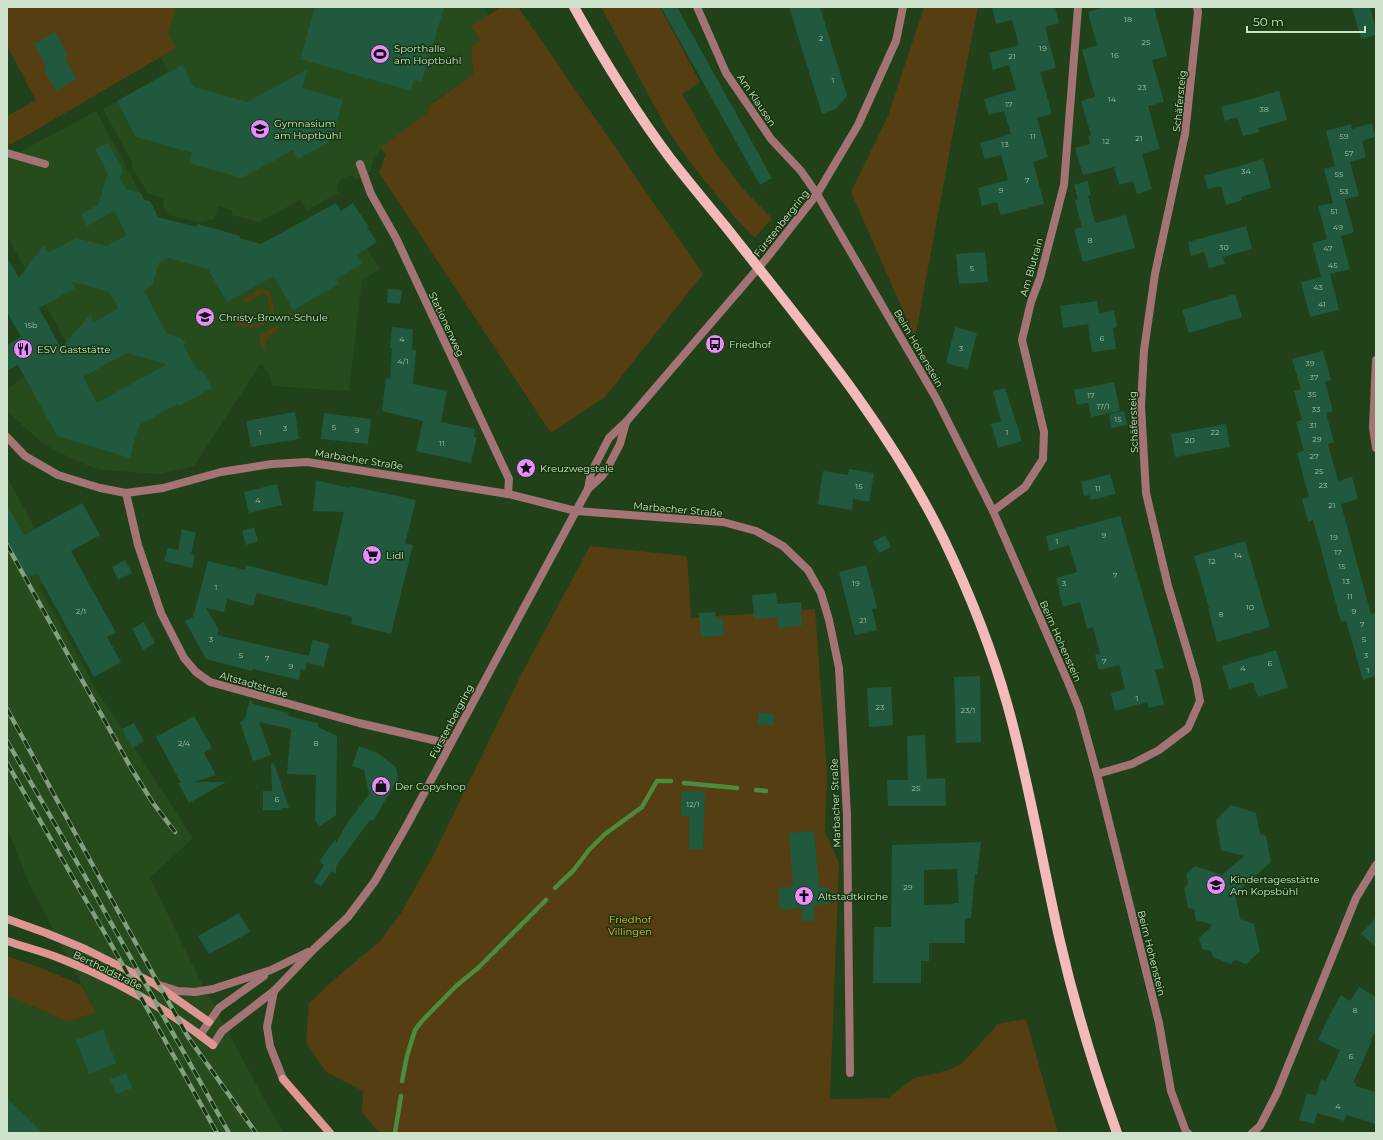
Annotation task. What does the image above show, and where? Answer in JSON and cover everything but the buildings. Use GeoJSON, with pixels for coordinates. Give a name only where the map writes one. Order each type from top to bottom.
{"type":"FeatureCollection","features":[{"type":"Feature","properties":{"kind":"main road"},"geometry":{"type":"LineString","coordinates":[[574,7],[600,53],[645,123],[672,160],[853,390],[883,432],[924,501],[963,580],[984,635],[1007,705],[1018,748],[1060,940],[1097,1074],[1117,1133]]}},
{"type":"Feature","properties":{"kind":"main road","name":"Bertholdstraße"},"geometry":{"type":"LineString","coordinates":[[7,919],[85,949],[155,984],[209,1022]]}},
{"type":"Feature","properties":{"kind":"main road","name":"Bertholdstraße"},"geometry":{"type":"LineString","coordinates":[[7,941],[59,958],[118,984],[183,1022],[213,1045]]}},
{"type":"Feature","properties":{"kind":"main road"},"geometry":{"type":"LineString","coordinates":[[283,1079],[330,1133]]}},
{"type":"Feature","properties":{"kind":"street","name":"Am Klausen"},"geometry":{"type":"LineString","coordinates":[[697,7],[726,73],[771,139],[801,171],[817,194]]}},
{"type":"Feature","properties":{"kind":"street","name":"Fürstenbergring"},"geometry":{"type":"LineString","coordinates":[[588,489],[591,472],[609,438],[626,422],[766,259],[817,194],[858,125],[896,41],[903,7]]}},
{"type":"Feature","properties":{"kind":"street","name":"Am Blutrain"},"geometry":{"type":"LineString","coordinates":[[993,511],[1025,487],[1043,459],[1044,432],[1022,340],[1031,302],[1040,278],[1064,185],[1078,7]]}},
{"type":"Feature","properties":{"kind":"street","name":"Schäfersteig"},"geometry":{"type":"LineString","coordinates":[[1097,774],[1132,764],[1159,750],[1188,728],[1200,701],[1196,680],[1168,586],[1146,493],[1141,406],[1144,350],[1155,274],[1186,134],[1198,12],[1197,7]]}},
{"type":"Feature","properties":{"kind":"street"},"geometry":{"type":"LineString","coordinates":[[7,153],[45,164]]}},
{"type":"Feature","properties":{"kind":"street","name":"Stationenweg"},"geometry":{"type":"LineString","coordinates":[[360,164],[371,194],[396,238],[510,479],[508,494]]}},
{"type":"Feature","properties":{"kind":"street","name":"Beim Hohenstein"},"geometry":{"type":"LineString","coordinates":[[817,194],[936,398],[993,511],[1079,709],[1097,774],[1159,1023],[1170,1091],[1186,1132],[1188,1133]]}},
{"type":"Feature","properties":{"kind":"street"},"geometry":{"type":"LineString","coordinates":[[1376,360],[1373,428],[1376,448]]}},
{"type":"Feature","properties":{"kind":"street","name":"Fürstenbergring"},"geometry":{"type":"LineString","coordinates":[[314,949],[348,917],[375,881],[588,489],[602,476],[608,467],[620,444],[626,422]]}},
{"type":"Feature","properties":{"kind":"street","name":"Marbacher Straße"},"geometry":{"type":"LineString","coordinates":[[7,437],[25,456],[58,475],[100,488],[126,493],[163,488],[221,472],[272,464],[307,462],[444,482],[508,494],[576,511],[723,522],[756,532],[783,546],[808,570],[821,593],[829,620],[839,668],[847,815],[850,1073]]}},
{"type":"Feature","properties":{"kind":"street","name":"Altstadtstraße"},"geometry":{"type":"LineString","coordinates":[[126,493],[138,545],[161,613],[184,658],[196,672],[210,682],[358,723],[450,744]]}},
{"type":"Feature","properties":{"kind":"street"},"geometry":{"type":"LineString","coordinates":[[1252,1133],[1260,1126],[1277,1093],[1356,898],[1376,865]]}},
{"type":"Feature","properties":{"kind":"street"},"geometry":{"type":"LineString","coordinates":[[155,984],[178,991],[196,992],[213,989],[271,970],[314,949]]}},
{"type":"Feature","properties":{"kind":"street"},"geometry":{"type":"LineString","coordinates":[[213,1045],[222,1031],[274,991],[314,949]]}},
{"type":"Feature","properties":{"kind":"street"},"geometry":{"type":"LineString","coordinates":[[200,1035],[219,1008],[271,970]]}},
{"type":"Feature","properties":{"kind":"street"},"geometry":{"type":"LineString","coordinates":[[274,991],[267,1027],[270,1046],[283,1079]]}},
{"type":"Feature","properties":{"kind":"shaded area","name":"Gymnasium am Hoptbühl"},"geometry":{"type":"Polygon","coordinates":[[[176,7],[483,7],[489,15],[471,26],[480,40],[471,47],[473,75],[429,104],[427,113],[381,148],[373,162],[370,172],[356,180],[351,175],[341,179],[337,186],[338,193],[307,210],[300,200],[259,222],[232,215],[232,210],[218,206],[214,219],[199,222],[168,215],[163,206],[164,198],[147,193],[132,167],[133,164],[103,109],[168,72],[161,57],[175,48],[168,35],[176,7]]]}},
{"type":"Feature","properties":{"kind":"shaded area","name":"Christy-Brown-Schule"},"geometry":{"type":"Polygon","coordinates":[[[96,111],[144,200],[150,201],[158,217],[196,227],[198,224],[240,236],[239,238],[261,244],[336,203],[380,269],[362,280],[349,391],[272,386],[270,376],[261,363],[194,466],[159,474],[105,470],[91,467],[54,450],[41,442],[7,411],[7,389],[42,367],[72,353],[7,236],[7,159],[96,111]]]}},
{"type":"Feature","properties":{"kind":"shaded area"},"geometry":{"type":"Polygon","coordinates":[[[7,477],[59,572],[39,586],[96,689],[193,838],[150,878],[199,978],[271,1112],[284,1133],[7,1133],[7,996],[68,1022],[96,1012],[28,881],[7,827],[7,477]]]}},
{"type":"Feature","properties":{"kind":"green space"},"geometry":{"type":"Polygon","coordinates":[[[7,7],[176,7],[168,35],[176,48],[12,144],[7,145],[7,116],[36,100],[7,46],[7,7]]]}},
{"type":"Feature","properties":{"kind":"green space"},"geometry":{"type":"Polygon","coordinates":[[[501,7],[518,7],[703,274],[605,397],[551,433],[379,173],[386,154],[380,148],[427,113],[429,105],[473,75],[471,47],[480,40],[471,26],[501,7]]]}},
{"type":"Feature","properties":{"kind":"green space"},"geometry":{"type":"Polygon","coordinates":[[[601,7],[660,7],[700,82],[682,94],[716,153],[743,189],[772,218],[755,238],[737,220],[693,166],[667,129],[601,7]]]}},
{"type":"Feature","properties":{"kind":"green space"},"geometry":{"type":"Polygon","coordinates":[[[924,7],[978,7],[915,338],[851,192],[888,116],[924,7]]]}},
{"type":"Feature","properties":{"kind":"green space"},"geometry":{"type":"Polygon","coordinates":[[[259,289],[270,293],[273,300],[274,312],[270,312],[268,297],[266,294],[263,293],[249,302],[244,301],[244,298],[251,297],[254,292],[259,289]]]}},
{"type":"Feature","properties":{"kind":"green space"},"geometry":{"type":"Polygon","coordinates":[[[267,318],[270,319],[269,322],[253,328],[241,326],[235,322],[238,320],[255,325],[267,318]]]}},
{"type":"Feature","properties":{"kind":"green space"},"geometry":{"type":"Polygon","coordinates":[[[276,326],[279,328],[267,339],[265,345],[267,350],[261,345],[261,336],[276,326]]]}},
{"type":"Feature","properties":{"kind":"green space","name":"Friedhof Villingen"},"geometry":{"type":"Polygon","coordinates":[[[590,546],[687,556],[691,618],[815,609],[827,773],[825,832],[839,863],[830,1099],[888,1098],[914,1078],[949,1070],[962,1063],[997,1024],[1026,1019],[1058,1133],[379,1133],[362,1112],[363,1091],[326,1072],[306,1042],[309,1003],[381,940],[401,913],[434,854],[521,675],[590,546]]]}},
{"type":"Feature","properties":{"kind":"green space"},"geometry":{"type":"Polygon","coordinates":[[[7,956],[44,969],[81,985],[96,1012],[68,1022],[7,996],[7,956]]]}},
{"type":"Feature","properties":{"kind":"waterway"},"geometry":{"type":"LineString","coordinates":[[555,888],[573,871],[589,850],[605,834],[642,807],[657,781],[671,781]]}},
{"type":"Feature","properties":{"kind":"waterway"},"geometry":{"type":"LineString","coordinates":[[684,783],[737,788]]}},
{"type":"Feature","properties":{"kind":"waterway"},"geometry":{"type":"LineString","coordinates":[[756,790],[766,791]]}},
{"type":"Feature","properties":{"kind":"waterway"},"geometry":{"type":"LineString","coordinates":[[402,1081],[407,1056],[415,1030],[422,1021],[456,986],[478,968],[546,900]]}},
{"type":"Feature","properties":{"kind":"waterway"},"geometry":{"type":"LineString","coordinates":[[395,1133],[401,1096]]}},
{"type":"Feature","properties":{"kind":"railway"},"geometry":{"type":"LineString","coordinates":[[7,545],[131,768],[153,803],[175,832]]}},
{"type":"Feature","properties":{"kind":"railway"},"geometry":{"type":"LineString","coordinates":[[7,709],[188,1037],[256,1133]]}},
{"type":"Feature","properties":{"kind":"railway"},"geometry":{"type":"LineString","coordinates":[[7,741],[229,1133]]}},
{"type":"Feature","properties":{"kind":"railway"},"geometry":{"type":"LineString","coordinates":[[7,763],[217,1133]]}},
{"type":"Feature","properties":{"kind":"place","name":"Sporthalle am Hoptbühl"},"geometry":{"type":"Point","coordinates":[380,54]}},
{"type":"Feature","properties":{"kind":"place","name":"Gymnasium am Hoptbühl"},"geometry":{"type":"Point","coordinates":[260,129]}},
{"type":"Feature","properties":{"kind":"place","name":"Christy-Brown-Schule"},"geometry":{"type":"Point","coordinates":[205,317]}},
{"type":"Feature","properties":{"kind":"place","name":"Friedhof"},"geometry":{"type":"Point","coordinates":[715,344]}},
{"type":"Feature","properties":{"kind":"place","name":"ESV Gaststätte"},"geometry":{"type":"Point","coordinates":[23,349]}},
{"type":"Feature","properties":{"kind":"place","name":"Kreuzwegstele"},"geometry":{"type":"Point","coordinates":[526,468]}},
{"type":"Feature","properties":{"kind":"place","name":"Lidl"},"geometry":{"type":"Point","coordinates":[372,555]}},
{"type":"Feature","properties":{"kind":"place","name":"Der Copyshop"},"geometry":{"type":"Point","coordinates":[381,786]}},
{"type":"Feature","properties":{"kind":"place","name":"Kindertagesstätte Am Kopsbühl"},"geometry":{"type":"Point","coordinates":[1216,885]}},
{"type":"Feature","properties":{"kind":"place","name":"Altstadtkirche"},"geometry":{"type":"Point","coordinates":[804,896]}}]}
